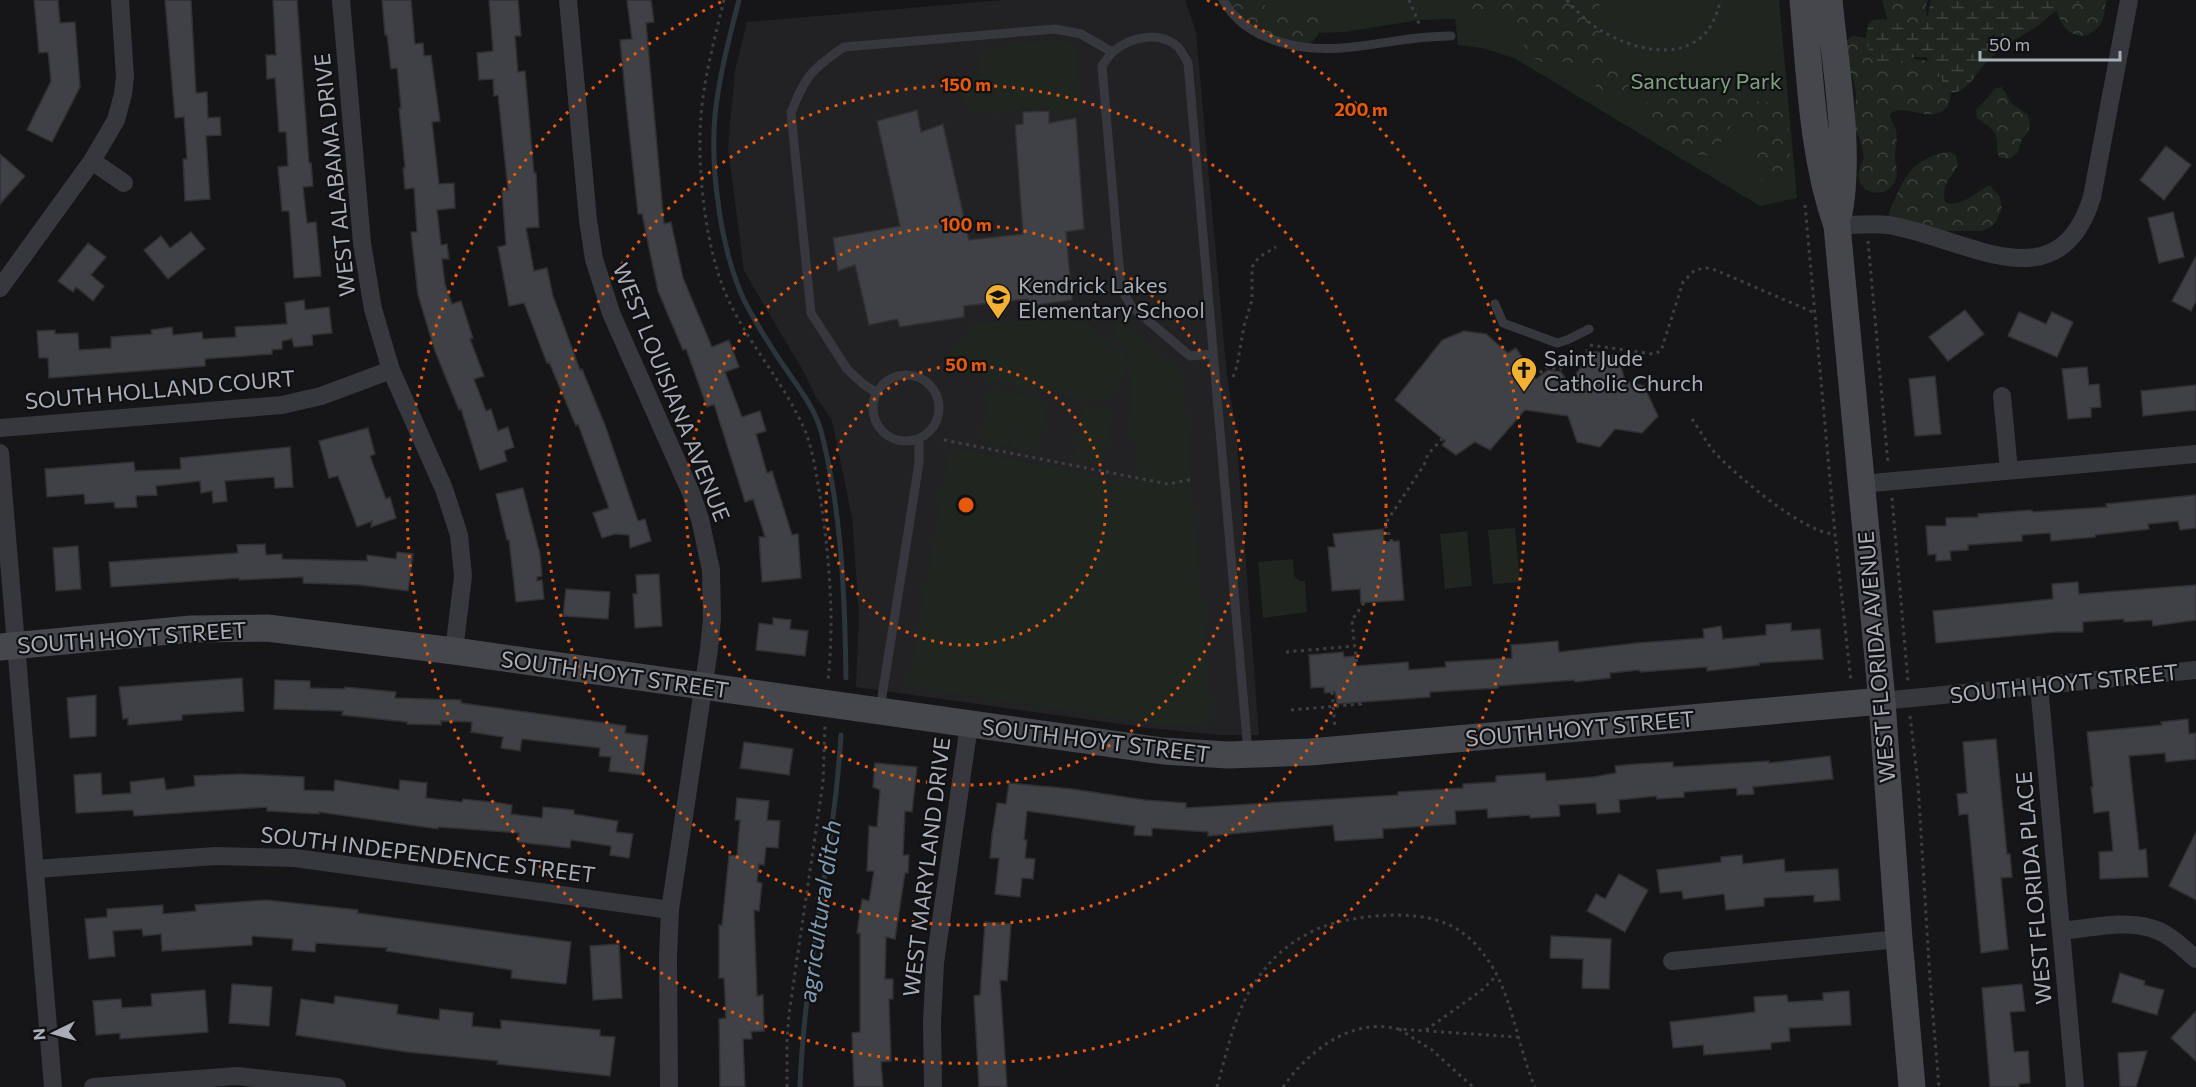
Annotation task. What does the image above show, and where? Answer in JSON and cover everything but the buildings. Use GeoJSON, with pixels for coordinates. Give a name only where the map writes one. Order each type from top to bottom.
{"type":"FeatureCollection","features":[{"type":"Feature","properties":{"kind":"street"},"geometry":{"type":"LineString","coordinates":[[0,288],[92,161],[116,120],[123,94],[124,59],[120,0]]}},
{"type":"Feature","properties":{"kind":"street","name":"WEST ALABAMA DRIVE"},"geometry":{"type":"LineString","coordinates":[[341,0],[367,280],[377,325],[391,370],[444,489],[459,535],[463,576],[454,651]]}},
{"type":"Feature","properties":{"kind":"street","name":"WEST LOUISIANA AVENUE"},"geometry":{"type":"LineString","coordinates":[[568,0],[588,220],[596,269],[612,313],[691,493],[708,551],[712,581],[712,620],[705,687],[670,910],[669,1087]]}},
{"type":"Feature","properties":{"kind":"street","name":"WEST FLORIDA AVENUE"},"geometry":{"type":"LineString","coordinates":[[1803,0],[1818,152],[1837,226],[1882,701],[1912,1087]]}},
{"type":"Feature","properties":{"kind":"street","name":"WEST FLORIDA AVENUE"},"geometry":{"type":"LineString","coordinates":[[1829,0],[1842,156],[1841,204],[1837,226]]}},
{"type":"Feature","properties":{"kind":"street"},"geometry":{"type":"LineString","coordinates":[[1837,226],[1866,225],[1901,228],[2013,258],[2041,257],[2067,243],[2080,228],[2092,197],[2129,0]]}},
{"type":"Feature","properties":{"kind":"street"},"geometry":{"type":"LineString","coordinates":[[92,161],[124,183]]}},
{"type":"Feature","properties":{"kind":"street","name":"SOUTH HOLLAND COURT"},"geometry":{"type":"LineString","coordinates":[[0,428],[282,405],[321,396],[391,370]]}},
{"type":"Feature","properties":{"kind":"street"},"geometry":{"type":"LineString","coordinates":[[2002,396],[2009,470]]}},
{"type":"Feature","properties":{"kind":"street"},"geometry":{"type":"LineString","coordinates":[[0,453],[9,646],[36,869],[53,1087]]}},
{"type":"Feature","properties":{"kind":"street"},"geometry":{"type":"LineString","coordinates":[[1861,484],[2196,454]]}},
{"type":"Feature","properties":{"kind":"street","name":"SOUTH HOYT STREET"},"geometry":{"type":"LineString","coordinates":[[9,646],[232,627],[307,632],[1163,751],[1248,755],[1310,752],[1853,704],[2196,670]]}},
{"type":"Feature","properties":{"kind":"street","name":"WEST FLORIDA PLACE"},"geometry":{"type":"LineString","coordinates":[[2039,685],[2076,1087]]}},
{"type":"Feature","properties":{"kind":"street","name":"WEST MARYLAND DRIVE"},"geometry":{"type":"LineString","coordinates":[[933,1087],[932,1022],[935,963],[969,725]]}},
{"type":"Feature","properties":{"kind":"street","name":"SOUTH INDEPENDENCE STREET"},"geometry":{"type":"LineString","coordinates":[[36,869],[205,856],[295,858],[670,910]]}},
{"type":"Feature","properties":{"kind":"street"},"geometry":{"type":"LineString","coordinates":[[2062,931],[2129,925],[2146,927],[2160,931],[2176,941],[2196,959]]}},
{"type":"Feature","properties":{"kind":"street"},"geometry":{"type":"LineString","coordinates":[[1672,961],[1899,939]]}},
{"type":"Feature","properties":{"kind":"street"},"geometry":{"type":"LineString","coordinates":[[93,1087],[237,1076],[263,1077],[337,1087]]}},
{"type":"Feature","properties":{"kind":"lane"},"geometry":{"type":"LineString","coordinates":[[1223,0],[1249,28],[1270,39],[1304,48],[1346,49],[1422,37],[1451,36]]}},
{"type":"Feature","properties":{"kind":"lane"},"geometry":{"type":"LineString","coordinates":[[877,393],[847,369],[811,313],[791,113],[802,86],[819,64],[844,47],[1055,29],[1081,34],[1112,52]]}},
{"type":"Feature","properties":{"kind":"lane"},"geometry":{"type":"LineString","coordinates":[[1213,354],[1190,356],[1132,307],[1121,289],[1102,66],[1112,52],[1128,42],[1144,37],[1160,37],[1177,46],[1188,63],[1248,755]]}},
{"type":"Feature","properties":{"kind":"lane"},"geometry":{"type":"LineString","coordinates":[[1495,304],[1503,323],[1551,342],[1562,342],[1589,329]]}},
{"type":"Feature","properties":{"kind":"lane"},"geometry":{"type":"LineString","coordinates":[[899,375],[921,378],[930,384],[936,393],[939,414],[935,424],[928,433],[909,441],[888,436],[874,418],[873,407],[877,393],[889,379],[899,375]]}},
{"type":"Feature","properties":{"kind":"lane"},"geometry":{"type":"LineString","coordinates":[[880,712],[919,463],[919,438]]}},
{"type":"Feature","properties":{"kind":"path"},"geometry":{"type":"LineString","coordinates":[[724,0],[705,84],[701,115],[700,143],[705,210],[711,247],[719,276],[733,309],[803,425],[810,448],[821,507],[831,624],[831,653],[825,704],[823,782],[789,1014],[787,1087]]}},
{"type":"Feature","properties":{"kind":"path"},"geometry":{"type":"LineString","coordinates":[[1409,0],[1417,15],[1422,37]]}},
{"type":"Feature","properties":{"kind":"path"},"geometry":{"type":"LineString","coordinates":[[1567,0],[1592,25],[1604,32],[1640,47],[1667,50],[1688,47],[1698,41],[1714,23],[1720,0]]}},
{"type":"Feature","properties":{"kind":"path"},"geometry":{"type":"LineString","coordinates":[[1804,195],[1853,704]]}},
{"type":"Feature","properties":{"kind":"path"},"geometry":{"type":"LineString","coordinates":[[1866,225],[1907,661],[1910,726],[1918,784],[1939,1087]]}},
{"type":"Feature","properties":{"kind":"path"},"geometry":{"type":"LineString","coordinates":[[1233,377],[1238,366],[1244,326],[1252,300],[1252,267],[1259,256],[1276,247]]}},
{"type":"Feature","properties":{"kind":"path"},"geometry":{"type":"LineString","coordinates":[[1582,345],[1658,353],[1661,351],[1683,282],[1688,275],[1700,268],[1724,273],[1815,313]]}},
{"type":"Feature","properties":{"kind":"path"},"geometry":{"type":"LineString","coordinates":[[1532,372],[1541,372],[1546,367],[1560,369],[1576,347]]}},
{"type":"Feature","properties":{"kind":"path"},"geometry":{"type":"LineString","coordinates":[[1692,419],[1716,454],[1762,495],[1818,530],[1835,534]]}},
{"type":"Feature","properties":{"kind":"path"},"geometry":{"type":"LineString","coordinates":[[1392,542],[1385,524],[1424,465],[1428,454],[1442,439]]}},
{"type":"Feature","properties":{"kind":"path"},"geometry":{"type":"LineString","coordinates":[[944,440],[1168,484],[1194,479]]}},
{"type":"Feature","properties":{"kind":"path"},"geometry":{"type":"LineString","coordinates":[[1291,710],[1360,704],[1352,620],[1364,603]]}},
{"type":"Feature","properties":{"kind":"path"},"geometry":{"type":"LineString","coordinates":[[1286,652],[1354,646]]}},
{"type":"Feature","properties":{"kind":"path"},"geometry":{"type":"LineString","coordinates":[[1332,692],[1335,728]]}},
{"type":"Feature","properties":{"kind":"path"},"geometry":{"type":"LineString","coordinates":[[1217,1087],[1240,1007],[1249,989],[1279,954],[1295,941],[1322,927],[1370,917],[1418,916],[1448,924],[1475,944],[1497,975],[1516,1037],[1535,1087]]}},
{"type":"Feature","properties":{"kind":"path"},"geometry":{"type":"LineString","coordinates":[[1425,1031],[1482,990],[1497,975]]}},
{"type":"Feature","properties":{"kind":"path"},"geometry":{"type":"LineString","coordinates":[[1283,1087],[1302,1062],[1329,1042],[1361,1028],[1386,1026],[1398,1029],[1516,1037]]}},
{"type":"Feature","properties":{"kind":"path"},"geometry":{"type":"LineString","coordinates":[[1398,1029],[1432,1050],[1473,1087]]}},
{"type":"Feature","properties":{"kind":"shaded area","name":"Kendrick Lakes Elementary School"},"geometry":{"type":"Polygon","coordinates":[[[1003,0],[1185,0],[1196,32],[1227,376],[1236,430],[1259,735],[1218,735],[1149,728],[856,687],[859,615],[852,517],[832,421],[744,271],[728,148],[735,70],[747,22],[1003,0]]]}},
{"type":"Feature","properties":{"kind":"green space"},"geometry":{"type":"Polygon","coordinates":[[[1219,0],[1265,0],[1265,7],[1278,12],[1314,12],[1321,14],[1320,28],[1314,40],[1305,46],[1285,49],[1275,44],[1263,30],[1244,28],[1219,0]]]}},
{"type":"Feature","properties":{"kind":"green space","name":"Sanctuary Park"},"geometry":{"type":"Polygon","coordinates":[[[1243,0],[1779,0],[1797,198],[1760,206],[1514,58],[1482,48],[1458,45],[1455,19],[1420,20],[1344,32],[1316,33],[1243,0]]]}},
{"type":"Feature","properties":{"kind":"green space"},"geometry":{"type":"Polygon","coordinates":[[[1437,0],[1596,0],[1600,5],[1602,17],[1600,41],[1602,46],[1623,66],[1629,77],[1625,93],[1606,96],[1597,89],[1594,78],[1587,70],[1563,62],[1541,62],[1535,59],[1514,34],[1509,11],[1464,9],[1437,0]]]}},
{"type":"Feature","properties":{"kind":"green space"},"geometry":{"type":"Polygon","coordinates":[[[1882,0],[1928,0],[1926,13],[1928,18],[1951,36],[1889,26],[1882,0]]]}},
{"type":"Feature","properties":{"kind":"green space"},"geometry":{"type":"Polygon","coordinates":[[[1931,0],[2084,0],[2055,12],[2004,47],[1987,62],[1965,88],[1953,93],[1945,92],[1941,76],[1926,57],[1915,57],[1883,67],[1867,46],[1866,35],[1870,21],[1887,20],[1905,26],[1918,27],[1926,23],[1931,0]]]}},
{"type":"Feature","properties":{"kind":"green space"},"geometry":{"type":"Polygon","coordinates":[[[2057,0],[2107,0],[2101,24],[2091,33],[2083,36],[2069,32],[2059,18],[2057,0]]]}},
{"type":"Feature","properties":{"kind":"green space"},"geometry":{"type":"Polygon","coordinates":[[[1852,36],[1874,41],[1903,57],[1934,64],[1946,78],[1950,91],[1949,103],[1939,113],[1925,114],[1903,110],[1890,114],[1897,134],[1895,158],[1897,175],[1887,190],[1880,192],[1867,190],[1859,179],[1859,169],[1864,158],[1860,138],[1854,131],[1856,95],[1845,54],[1845,42],[1852,36]]]}},
{"type":"Feature","properties":{"kind":"green space"},"geometry":{"type":"Polygon","coordinates":[[[1062,39],[1075,48],[1082,113],[1055,115],[1052,107],[995,113],[983,112],[967,106],[963,100],[961,78],[979,76],[980,50],[1062,39]]]}},
{"type":"Feature","properties":{"kind":"green space"},"geometry":{"type":"Polygon","coordinates":[[[1678,83],[1712,88],[1750,101],[1781,104],[1787,111],[1790,154],[1781,174],[1761,180],[1754,175],[1753,139],[1748,126],[1742,120],[1735,121],[1711,155],[1686,151],[1659,135],[1645,113],[1647,103],[1657,93],[1678,83]]]}},
{"type":"Feature","properties":{"kind":"green space"},"geometry":{"type":"Polygon","coordinates":[[[2002,87],[2012,104],[2028,115],[2030,124],[2018,152],[2010,159],[2000,158],[1994,132],[1977,118],[1976,110],[1996,88],[2002,87]]]}},
{"type":"Feature","properties":{"kind":"green space"},"geometry":{"type":"Polygon","coordinates":[[[1951,152],[1956,156],[1958,165],[1945,186],[1945,202],[1951,204],[1962,202],[1990,185],[2000,197],[2002,209],[1997,220],[1991,227],[1981,231],[1949,231],[1904,238],[1894,234],[1887,218],[1908,174],[1925,159],[1951,152]]]}},
{"type":"Feature","properties":{"kind":"green space"},"geometry":{"type":"Polygon","coordinates":[[[1082,315],[1104,343],[1113,341],[1125,353],[1127,370],[1105,400],[1091,401],[952,371],[944,360],[975,324],[1082,315]]]}},
{"type":"Feature","properties":{"kind":"green space"},"geometry":{"type":"Polygon","coordinates":[[[1114,321],[1122,322],[1182,373],[1211,715],[1206,724],[1170,726],[908,686],[950,448],[1138,483],[1128,351],[1115,337],[1114,321]]]}},
{"type":"Feature","properties":{"kind":"green space"},"geometry":{"type":"Polygon","coordinates":[[[991,388],[1048,401],[1037,453],[1009,447],[1016,411],[1008,446],[980,440],[991,388]]]}},
{"type":"Feature","properties":{"kind":"green space"},"geometry":{"type":"Polygon","coordinates":[[[1085,405],[1113,411],[1102,463],[1074,457],[1085,405]]]}},
{"type":"Feature","properties":{"kind":"green space"},"geometry":{"type":"Polygon","coordinates":[[[1515,528],[1520,582],[1493,584],[1488,530],[1515,528]]]}},
{"type":"Feature","properties":{"kind":"green space"},"geometry":{"type":"Polygon","coordinates":[[[1467,531],[1472,586],[1445,589],[1440,534],[1467,531]]]}},
{"type":"Feature","properties":{"kind":"green space"},"geometry":{"type":"Polygon","coordinates":[[[1293,559],[1294,576],[1300,581],[1305,581],[1307,612],[1263,618],[1258,562],[1293,559]]]}},
{"type":"Feature","properties":{"kind":"waterway","name":"agricultural ditch"},"geometry":{"type":"LineString","coordinates":[[739,0],[728,43],[715,115],[714,160],[719,210],[729,259],[745,302],[766,339],[809,403],[823,437],[839,531],[846,678]]}},
{"type":"Feature","properties":{"kind":"waterway","name":"agricultural ditch"},"geometry":{"type":"LineString","coordinates":[[800,1087],[807,999],[832,823],[841,735]]}},
{"type":"Feature","properties":{"kind":"place","name":"Kendrick Lakes Elementary School"},"geometry":{"type":"Point","coordinates":[998,320]}},
{"type":"Feature","properties":{"kind":"place","name":"Saint Jude Catholic Church"},"geometry":{"type":"Point","coordinates":[1524,393]}}]}
